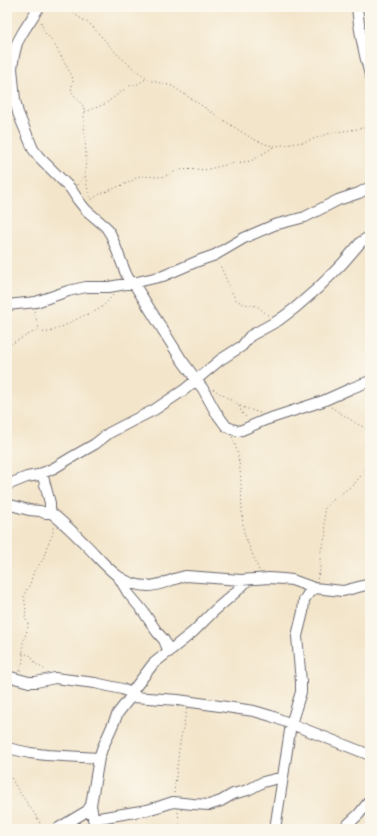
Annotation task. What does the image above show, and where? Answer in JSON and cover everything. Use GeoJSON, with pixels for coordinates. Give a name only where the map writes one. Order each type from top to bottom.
{"type":"FeatureCollection","features":[{"type":"Feature","properties":{"kind":"street"},"geometry":{"type":"LineString","coordinates":[[39,7],[17,43],[12,68],[15,100],[18,113],[33,149],[71,189],[86,210],[106,227],[111,235],[128,278],[144,298],[181,359],[198,382],[215,411],[226,426],[238,431],[242,430],[265,420],[327,399],[370,381]]}},
{"type":"Feature","properties":{"kind":"street"},"geometry":{"type":"LineString","coordinates":[[357,7],[364,52],[370,75]]}},
{"type":"Feature","properties":{"kind":"street"},"geometry":{"type":"LineString","coordinates":[[7,305],[42,300],[80,288],[119,285],[146,281],[163,276],[215,255],[244,238],[274,225],[305,217],[338,200],[359,193],[370,187]]}},
{"type":"Feature","properties":{"kind":"street"},"geometry":{"type":"LineString","coordinates":[[7,485],[26,477],[42,474],[54,468],[95,444],[113,431],[154,410],[198,382],[220,360],[242,346],[250,336],[279,320],[295,308],[342,264],[361,242],[370,236]]}},
{"type":"Feature","properties":{"kind":"street"},"geometry":{"type":"LineString","coordinates":[[42,474],[50,503],[51,513]]}},
{"type":"Feature","properties":{"kind":"street"},"geometry":{"type":"LineString","coordinates":[[7,504],[29,510],[51,513],[75,533],[114,574],[134,584],[146,586],[155,585],[186,576],[241,580],[267,578],[283,579],[292,580],[314,588],[343,591],[370,584]]}},
{"type":"Feature","properties":{"kind":"street"},"geometry":{"type":"LineString","coordinates":[[118,576],[128,593],[164,640],[169,652]]}},
{"type":"Feature","properties":{"kind":"street"},"geometry":{"type":"LineString","coordinates":[[248,580],[193,632],[150,668],[134,695],[118,713],[109,731],[99,758],[91,805],[94,824],[161,806],[170,802],[209,805],[233,794],[248,790],[262,782],[283,777]]}},
{"type":"Feature","properties":{"kind":"street"},"geometry":{"type":"LineString","coordinates":[[275,829],[291,724],[301,692],[297,632],[303,612],[304,600],[314,588]]}},
{"type":"Feature","properties":{"kind":"street"},"geometry":{"type":"LineString","coordinates":[[7,676],[29,682],[56,678],[105,685],[122,689],[134,695],[254,711],[271,716],[370,755]]}},
{"type":"Feature","properties":{"kind":"street"},"geometry":{"type":"LineString","coordinates":[[7,748],[46,755],[99,758]]}},
{"type":"Feature","properties":{"kind":"street"},"geometry":{"type":"LineString","coordinates":[[343,829],[359,814],[370,800]]}},
{"type":"Feature","properties":{"kind":"street"},"geometry":{"type":"LineString","coordinates":[[57,829],[83,814],[91,805]]}},
{"type":"Feature","properties":{"kind":"path"},"geometry":{"type":"LineString","coordinates":[[63,7],[91,25],[117,54],[147,78],[152,81],[172,86],[253,138],[268,145],[275,146],[304,142],[331,133],[370,127]]}},
{"type":"Feature","properties":{"kind":"path"},"geometry":{"type":"LineString","coordinates":[[338,7],[358,18]]}},
{"type":"Feature","properties":{"kind":"path"},"geometry":{"type":"LineString","coordinates":[[40,19],[44,32],[52,40],[72,76],[73,81],[71,91],[83,106],[86,155],[85,173],[87,186],[93,205],[93,216]]}},
{"type":"Feature","properties":{"kind":"path"},"geometry":{"type":"LineString","coordinates":[[84,113],[105,104],[129,86],[138,84],[147,78]]}},
{"type":"Feature","properties":{"kind":"path"},"geometry":{"type":"LineString","coordinates":[[91,200],[106,191],[125,184],[138,176],[162,177],[179,170],[204,170],[234,163],[251,161],[275,146]]}},
{"type":"Feature","properties":{"kind":"path"},"geometry":{"type":"LineString","coordinates":[[215,255],[236,300],[244,304],[257,306],[269,316],[279,320]]}},
{"type":"Feature","properties":{"kind":"path"},"geometry":{"type":"LineString","coordinates":[[31,302],[39,329],[46,333],[94,312],[109,300],[119,285]]}},
{"type":"Feature","properties":{"kind":"path"},"geometry":{"type":"LineString","coordinates":[[7,346],[39,329]]}},
{"type":"Feature","properties":{"kind":"path"},"geometry":{"type":"LineString","coordinates":[[198,382],[215,390],[239,405],[262,414]]}},
{"type":"Feature","properties":{"kind":"path"},"geometry":{"type":"LineString","coordinates":[[327,399],[330,407],[370,430]]}},
{"type":"Feature","properties":{"kind":"path"},"geometry":{"type":"LineString","coordinates":[[239,405],[244,416],[255,424]]}},
{"type":"Feature","properties":{"kind":"path"},"geometry":{"type":"LineString","coordinates":[[226,426],[235,445],[240,468],[243,526],[246,539],[260,572],[267,578]]}},
{"type":"Feature","properties":{"kind":"path"},"geometry":{"type":"LineString","coordinates":[[314,588],[320,570],[321,550],[326,535],[324,510],[328,504],[354,484],[370,465]]}},
{"type":"Feature","properties":{"kind":"path"},"geometry":{"type":"LineString","coordinates":[[18,680],[22,666],[23,643],[28,627],[28,623],[25,618],[26,610],[24,595],[30,584],[34,571],[43,560],[47,546],[53,534],[51,513]]}},
{"type":"Feature","properties":{"kind":"path"},"geometry":{"type":"LineString","coordinates":[[22,653],[30,655],[36,664],[56,678]]}},
{"type":"Feature","properties":{"kind":"path"},"geometry":{"type":"LineString","coordinates":[[180,829],[174,793],[180,742],[189,702]]}},
{"type":"Feature","properties":{"kind":"path"},"geometry":{"type":"LineString","coordinates":[[7,767],[16,788],[32,810],[43,829]]}}]}
